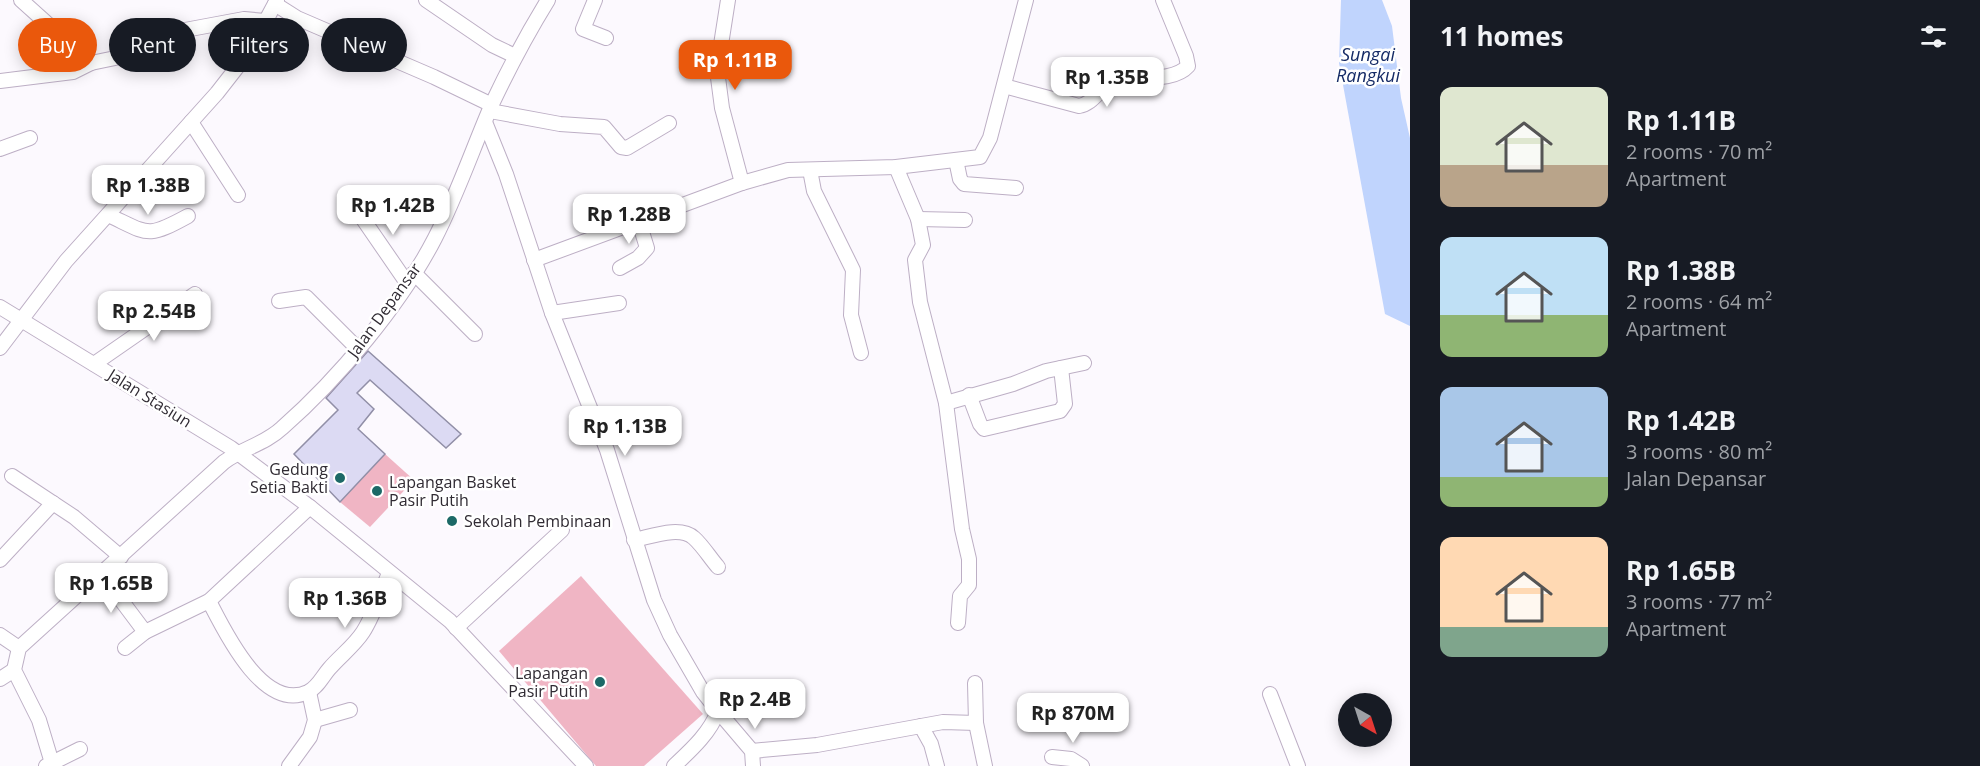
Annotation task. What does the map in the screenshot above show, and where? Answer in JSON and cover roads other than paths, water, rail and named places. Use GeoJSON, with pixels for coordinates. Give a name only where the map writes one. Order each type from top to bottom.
{"type":"FeatureCollection","features":[{"type":"Feature","properties":{"kind":"street"},"geometry":{"type":"LineString","coordinates":[[21,0],[41,18]]}},
{"type":"Feature","properties":{"kind":"street"},"geometry":{"type":"LineString","coordinates":[[426,0],[492,45],[515,56]]}},
{"type":"Feature","properties":{"kind":"street","name":"Jalan Depansar"},"geometry":{"type":"LineString","coordinates":[[19,648],[51,616],[121,557],[142,534],[238,452],[268,440],[306,406],[358,349],[410,278],[435,238],[515,56],[548,0]]}},
{"type":"Feature","properties":{"kind":"street"},"geometry":{"type":"LineString","coordinates":[[595,0],[583,30],[606,38]]}},
{"type":"Feature","properties":{"kind":"street"},"geometry":{"type":"LineString","coordinates":[[728,0],[717,70],[722,108],[742,183]]}},
{"type":"Feature","properties":{"kind":"street"},"geometry":{"type":"LineString","coordinates":[[534,261],[742,183],[788,170],[896,167],[980,157],[984,153],[1004,86],[1026,0]]}},
{"type":"Feature","properties":{"kind":"street"},"geometry":{"type":"LineString","coordinates":[[1004,86],[1079,106],[1090,103],[1106,85],[1115,82],[1155,78],[1182,72],[1188,66],[1186,56],[1163,0]]}},
{"type":"Feature","properties":{"kind":"street"},"geometry":{"type":"LineString","coordinates":[[267,18],[276,2],[297,18],[434,77],[489,113],[560,124],[604,126],[621,147],[627,148],[669,123]]}},
{"type":"Feature","properties":{"kind":"street"},"geometry":{"type":"LineString","coordinates":[[97,62],[120,57],[157,39],[208,26]]}},
{"type":"Feature","properties":{"kind":"street"},"geometry":{"type":"LineString","coordinates":[[0,81],[73,72]]}},
{"type":"Feature","properties":{"kind":"street"},"geometry":{"type":"LineString","coordinates":[[0,348],[66,261],[191,122],[232,72]]}},
{"type":"Feature","properties":{"kind":"street"},"geometry":{"type":"LineString","coordinates":[[489,113],[534,261],[552,313],[607,450],[634,540],[662,618],[703,692],[752,751],[753,766]]}},
{"type":"Feature","properties":{"kind":"street"},"geometry":{"type":"LineString","coordinates":[[191,122],[238,195]]}},
{"type":"Feature","properties":{"kind":"street"},"geometry":{"type":"LineString","coordinates":[[0,149],[30,138]]}},
{"type":"Feature","properties":{"kind":"street"},"geometry":{"type":"LineString","coordinates":[[956,160],[960,179],[964,184],[1016,188]]}},
{"type":"Feature","properties":{"kind":"street"},"geometry":{"type":"LineString","coordinates":[[896,167],[918,219],[924,247],[915,260],[920,302],[946,403],[962,529],[969,559],[969,585],[967,590],[960,595],[958,623]]}},
{"type":"Feature","properties":{"kind":"street"},"geometry":{"type":"LineString","coordinates":[[810,170],[814,190],[853,270],[850,295],[851,315],[861,353]]}},
{"type":"Feature","properties":{"kind":"street"},"geometry":{"type":"LineString","coordinates":[[354,206],[410,278],[475,333]]}},
{"type":"Feature","properties":{"kind":"street"},"geometry":{"type":"LineString","coordinates":[[108,214],[143,231],[153,233],[188,216]]}},
{"type":"Feature","properties":{"kind":"street"},"geometry":{"type":"LineString","coordinates":[[918,219],[965,220]]}},
{"type":"Feature","properties":{"kind":"street"},"geometry":{"type":"LineString","coordinates":[[620,268],[638,258],[647,248],[648,243],[639,222]]}},
{"type":"Feature","properties":{"kind":"street"},"geometry":{"type":"LineString","coordinates":[[94,364],[195,294]]}},
{"type":"Feature","properties":{"kind":"street"},"geometry":{"type":"LineString","coordinates":[[279,301],[306,297],[358,349]]}},
{"type":"Feature","properties":{"kind":"street"},"geometry":{"type":"LineString","coordinates":[[552,313],[620,303]]}},
{"type":"Feature","properties":{"kind":"street","name":"Jalan Stasiun"},"geometry":{"type":"LineString","coordinates":[[0,307],[238,452],[310,507]]}},
{"type":"Feature","properties":{"kind":"street"},"geometry":{"type":"LineString","coordinates":[[946,403],[1013,384],[1046,371],[1084,363]]}},
{"type":"Feature","properties":{"kind":"street"},"geometry":{"type":"LineString","coordinates":[[969,395],[984,429],[1060,411],[1065,404],[1061,368]]}},
{"type":"Feature","properties":{"kind":"street"},"geometry":{"type":"LineString","coordinates":[[257,466],[268,440]]}},
{"type":"Feature","properties":{"kind":"street"},"geometry":{"type":"LineString","coordinates":[[12,476],[81,522],[121,557]]}},
{"type":"Feature","properties":{"kind":"street"},"geometry":{"type":"LineString","coordinates":[[0,560],[53,503]]}},
{"type":"Feature","properties":{"kind":"street"},"geometry":{"type":"LineString","coordinates":[[125,648],[145,632],[208,600],[310,507],[456,628],[586,766]]}},
{"type":"Feature","properties":{"kind":"street"},"geometry":{"type":"LineString","coordinates":[[456,628],[562,530]]}},
{"type":"Feature","properties":{"kind":"street"},"geometry":{"type":"LineString","coordinates":[[634,540],[670,533],[688,534],[694,537],[718,567]]}},
{"type":"Feature","properties":{"kind":"street"},"geometry":{"type":"LineString","coordinates":[[208,600],[231,643],[259,679],[279,692],[296,696],[309,692],[364,631],[389,573]]}},
{"type":"Feature","properties":{"kind":"street"},"geometry":{"type":"LineString","coordinates":[[98,578],[118,596],[145,632]]}},
{"type":"Feature","properties":{"kind":"street"},"geometry":{"type":"LineString","coordinates":[[0,635],[19,648],[14,670],[39,720],[50,765],[80,749]]}},
{"type":"Feature","properties":{"kind":"street"},"geometry":{"type":"LineString","coordinates":[[0,680],[14,670]]}},
{"type":"Feature","properties":{"kind":"street"},"geometry":{"type":"LineString","coordinates":[[975,683],[976,723],[985,766]]}},
{"type":"Feature","properties":{"kind":"street"},"geometry":{"type":"LineString","coordinates":[[289,766],[309,737],[315,720],[309,692]]}},
{"type":"Feature","properties":{"kind":"street"},"geometry":{"type":"LineString","coordinates":[[1270,694],[1298,766]]}},
{"type":"Feature","properties":{"kind":"street"},"geometry":{"type":"LineString","coordinates":[[315,720],[351,710]]}},
{"type":"Feature","properties":{"kind":"street"},"geometry":{"type":"LineString","coordinates":[[674,766],[706,733],[718,711]]}},
{"type":"Feature","properties":{"kind":"street"},"geometry":{"type":"LineString","coordinates":[[752,751],[817,745],[943,722],[976,723]]}},
{"type":"Feature","properties":{"kind":"street"},"geometry":{"type":"LineString","coordinates":[[921,726],[931,744],[937,766]]}},
{"type":"Feature","properties":{"kind":"street"},"geometry":{"type":"LineString","coordinates":[[1052,757],[1071,759],[1082,766]]}},
{"type":"Feature","properties":{"kind":"water","name":"Sungai Rangkui"},"geometry":{"type":"Polygon","coordinates":[[[1341,0],[1382,0],[1392,26],[1401,98],[1410,138],[1410,326],[1385,314],[1339,63],[1341,0]]]}},
{"type":"Feature","properties":{"kind":"place","name":"Gedung Setia Bakti"},"geometry":{"type":"Point","coordinates":[340,478]}},
{"type":"Feature","properties":{"kind":"place","name":"Lapangan Basket Pasir Putih"},"geometry":{"type":"Point","coordinates":[377,491]}},
{"type":"Feature","properties":{"kind":"place","name":"Sekolah Pembinaan"},"geometry":{"type":"Point","coordinates":[452,521]}},
{"type":"Feature","properties":{"kind":"place","name":"Lapangan Pasir Putih"},"geometry":{"type":"Point","coordinates":[600,682]}}]}
